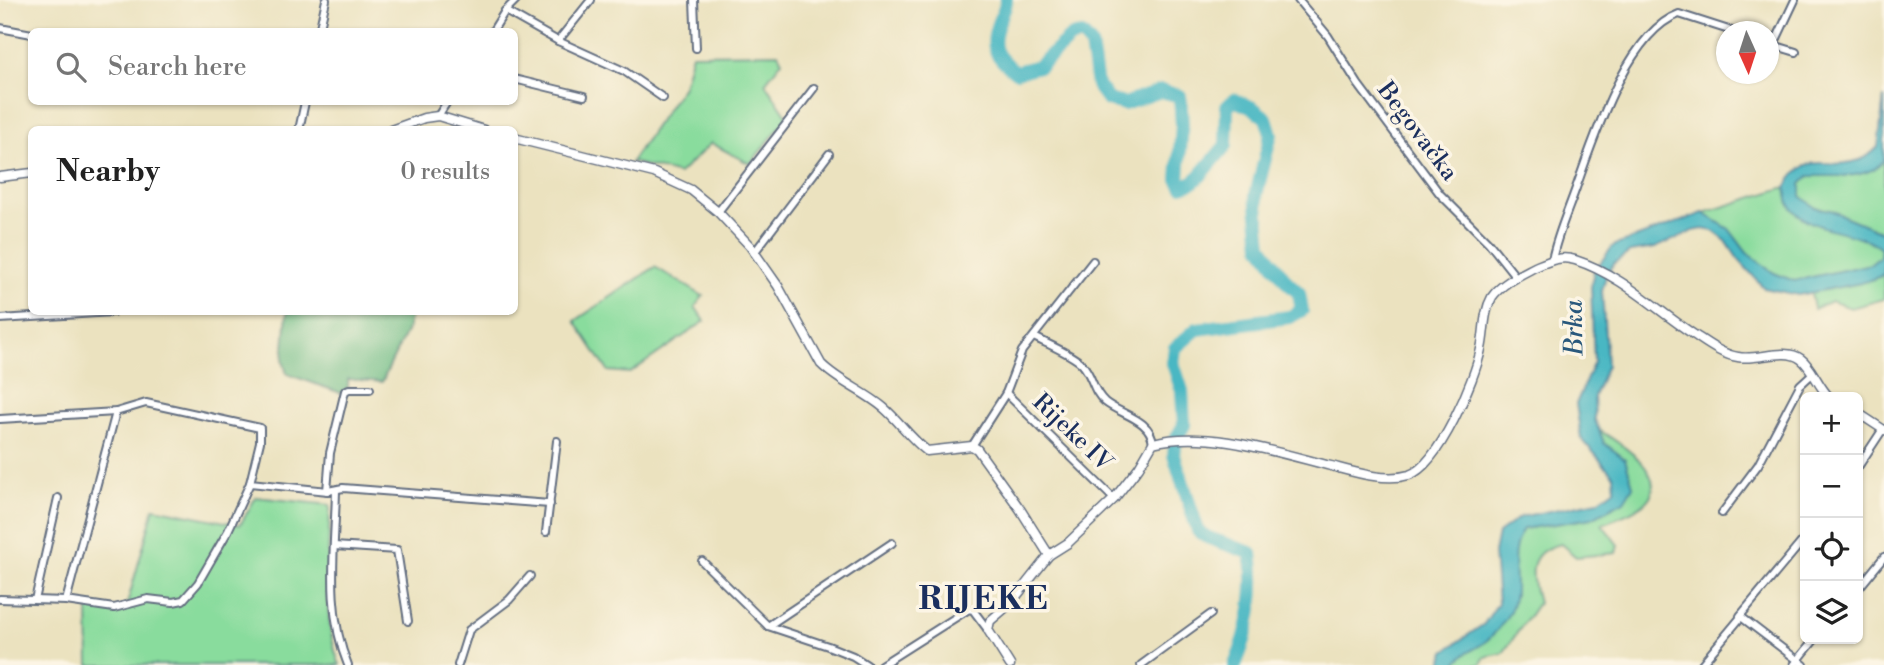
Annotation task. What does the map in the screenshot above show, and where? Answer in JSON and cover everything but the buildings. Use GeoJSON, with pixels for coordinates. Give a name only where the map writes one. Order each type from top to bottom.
{"type":"FeatureCollection","features":[{"type":"Feature","properties":{"kind":"street"},"geometry":{"type":"LineString","coordinates":[[320,28],[326,0]]}},
{"type":"Feature","properties":{"kind":"street"},"geometry":{"type":"LineString","coordinates":[[494,28],[516,0]]}},
{"type":"Feature","properties":{"kind":"street"},"geometry":{"type":"LineString","coordinates":[[558,41],[592,0]]}},
{"type":"Feature","properties":{"kind":"street"},"geometry":{"type":"LineString","coordinates":[[694,0],[696,48]]}},
{"type":"Feature","properties":{"kind":"street","name":"Begovačka"},"geometry":{"type":"LineString","coordinates":[[1298,0],[1328,36],[1429,181],[1489,243],[1516,277]]}},
{"type":"Feature","properties":{"kind":"street"},"geometry":{"type":"LineString","coordinates":[[1779,34],[1795,0]]}},
{"type":"Feature","properties":{"kind":"street"},"geometry":{"type":"LineString","coordinates":[[505,11],[558,41],[624,71],[663,98]]}},
{"type":"Feature","properties":{"kind":"street"},"geometry":{"type":"LineString","coordinates":[[1552,260],[1611,97],[1646,40],[1660,23],[1679,14],[1716,26]]}},
{"type":"Feature","properties":{"kind":"street"},"geometry":{"type":"LineString","coordinates":[[0,28],[28,33]]}},
{"type":"Feature","properties":{"kind":"street"},"geometry":{"type":"LineString","coordinates":[[1779,46],[1796,52]]}},
{"type":"Feature","properties":{"kind":"street"},"geometry":{"type":"LineString","coordinates":[[518,80],[584,96]]}},
{"type":"Feature","properties":{"kind":"street"},"geometry":{"type":"LineString","coordinates":[[718,212],[814,88]]}},
{"type":"Feature","properties":{"kind":"street"},"geometry":{"type":"LineString","coordinates":[[300,126],[304,105]]}},
{"type":"Feature","properties":{"kind":"street"},"geometry":{"type":"LineString","coordinates":[[438,116],[445,105]]}},
{"type":"Feature","properties":{"kind":"street"},"geometry":{"type":"LineString","coordinates":[[402,126],[438,116],[471,126]]}},
{"type":"Feature","properties":{"kind":"street"},"geometry":{"type":"LineString","coordinates":[[518,139],[664,177],[691,190],[718,212],[754,253],[778,286],[812,350],[829,372],[861,390],[927,451],[972,446],[1005,488],[1049,555]]}},
{"type":"Feature","properties":{"kind":"street"},"geometry":{"type":"LineString","coordinates":[[754,253],[829,154]]}},
{"type":"Feature","properties":{"kind":"street"},"geometry":{"type":"LineString","coordinates":[[0,177],[28,174]]}},
{"type":"Feature","properties":{"kind":"street"},"geometry":{"type":"LineString","coordinates":[[1156,442],[1206,440],[1239,444],[1378,476],[1396,477],[1414,472],[1431,459],[1449,430],[1480,355],[1490,300],[1497,291],[1516,277],[1552,260],[1568,258],[1616,279],[1642,294],[1682,327],[1722,351],[1742,358],[1793,355],[1803,361],[1825,392]]}},
{"type":"Feature","properties":{"kind":"street"},"geometry":{"type":"LineString","coordinates":[[972,446],[1006,393],[1022,351],[1093,261]]}},
{"type":"Feature","properties":{"kind":"street"},"geometry":{"type":"LineString","coordinates":[[0,319],[65,315]]}},
{"type":"Feature","properties":{"kind":"street"},"geometry":{"type":"LineString","coordinates":[[1034,337],[1081,363],[1097,395],[1148,427],[1156,442]]}},
{"type":"Feature","properties":{"kind":"street"},"geometry":{"type":"LineString","coordinates":[[1722,513],[1758,466],[1800,384],[1812,374]]}},
{"type":"Feature","properties":{"kind":"street"},"geometry":{"type":"LineString","coordinates":[[327,491],[330,453],[345,391],[349,388],[370,389]]}},
{"type":"Feature","properties":{"kind":"street","name":"Rijeke IV"},"geometry":{"type":"LineString","coordinates":[[1006,393],[1114,499]]}},
{"type":"Feature","properties":{"kind":"street"},"geometry":{"type":"LineString","coordinates":[[0,419],[116,412],[146,403],[260,428],[260,442],[250,483],[228,531],[187,598],[173,603],[148,598],[114,608],[66,601],[0,599]]}},
{"type":"Feature","properties":{"kind":"street"},"geometry":{"type":"LineString","coordinates":[[66,601],[116,412]]}},
{"type":"Feature","properties":{"kind":"street"},"geometry":{"type":"LineString","coordinates":[[1863,416],[1883,429],[1863,459]]}},
{"type":"Feature","properties":{"kind":"street"},"geometry":{"type":"LineString","coordinates":[[546,532],[557,441]]}},
{"type":"Feature","properties":{"kind":"street"},"geometry":{"type":"LineString","coordinates":[[988,630],[990,621],[1011,603],[1049,555],[1088,526],[1114,499],[1156,442]]}},
{"type":"Feature","properties":{"kind":"street"},"geometry":{"type":"LineString","coordinates":[[250,483],[327,491],[343,488],[550,504]]}},
{"type":"Feature","properties":{"kind":"street"},"geometry":{"type":"LineString","coordinates":[[336,490],[333,585],[336,620],[342,652],[348,665]]}},
{"type":"Feature","properties":{"kind":"street"},"geometry":{"type":"LineString","coordinates":[[35,600],[58,498]]}},
{"type":"Feature","properties":{"kind":"street"},"geometry":{"type":"LineString","coordinates":[[768,626],[892,543]]}},
{"type":"Feature","properties":{"kind":"street"},"geometry":{"type":"LineString","coordinates":[[1701,665],[1741,617],[1744,608],[1800,544]]}},
{"type":"Feature","properties":{"kind":"street"},"geometry":{"type":"LineString","coordinates":[[334,546],[397,550],[408,621]]}},
{"type":"Feature","properties":{"kind":"street"},"geometry":{"type":"LineString","coordinates":[[1863,583],[1884,557]]}},
{"type":"Feature","properties":{"kind":"street"},"geometry":{"type":"LineString","coordinates":[[702,561],[768,626],[828,646],[867,665]]}},
{"type":"Feature","properties":{"kind":"street"},"geometry":{"type":"LineString","coordinates":[[458,665],[469,629],[509,600],[530,576]]}},
{"type":"Feature","properties":{"kind":"street"},"geometry":{"type":"LineString","coordinates":[[881,665],[969,609],[973,610],[988,630],[1010,665]]}},
{"type":"Feature","properties":{"kind":"street"},"geometry":{"type":"LineString","coordinates":[[1141,665],[1211,614]]}},
{"type":"Feature","properties":{"kind":"street"},"geometry":{"type":"LineString","coordinates":[[1741,617],[1799,663],[1812,644]]}},
{"type":"Feature","properties":{"kind":"green space"},"geometry":{"type":"Polygon","coordinates":[[[778,53],[782,61],[765,83],[788,117],[750,164],[711,143],[679,174],[631,162],[683,86],[692,54],[778,53]]]}},
{"type":"Feature","properties":{"kind":"green space"},"geometry":{"type":"Polygon","coordinates":[[[1884,160],[1884,233],[1830,210],[1814,207],[1801,197],[1801,184],[1809,175],[1860,174],[1877,167],[1884,160]]]}},
{"type":"Feature","properties":{"kind":"green space"},"geometry":{"type":"Polygon","coordinates":[[[1786,187],[1789,203],[1822,226],[1870,239],[1881,248],[1880,257],[1871,264],[1794,281],[1774,273],[1747,253],[1729,229],[1703,213],[1786,187]]]}},
{"type":"Feature","properties":{"kind":"green space"},"geometry":{"type":"Polygon","coordinates":[[[655,267],[703,296],[695,307],[705,321],[630,373],[608,371],[575,321],[655,267]]]}},
{"type":"Feature","properties":{"kind":"green space"},"geometry":{"type":"Polygon","coordinates":[[[1884,275],[1884,299],[1851,308],[1831,301],[1814,309],[1811,292],[1861,283],[1884,275]]]}},
{"type":"Feature","properties":{"kind":"green space"},"geometry":{"type":"Polygon","coordinates":[[[287,315],[411,315],[407,330],[382,382],[348,379],[348,387],[341,393],[287,374],[283,361],[287,315]]]}},
{"type":"Feature","properties":{"kind":"green space"},"geometry":{"type":"Polygon","coordinates":[[[1599,430],[1638,459],[1646,468],[1653,488],[1649,498],[1640,507],[1602,524],[1618,545],[1616,553],[1576,557],[1561,544],[1542,552],[1533,566],[1533,583],[1538,603],[1503,653],[1485,657],[1480,665],[1455,665],[1460,657],[1484,643],[1515,596],[1513,554],[1523,529],[1592,518],[1633,486],[1625,459],[1604,443],[1599,430]]]}},
{"type":"Feature","properties":{"kind":"green space"},"geometry":{"type":"Polygon","coordinates":[[[256,497],[330,505],[328,608],[334,647],[340,665],[89,665],[88,608],[109,611],[126,608],[154,508],[240,525],[256,497]]]}},
{"type":"Feature","properties":{"kind":"water"},"geometry":{"type":"Polygon","coordinates":[[[1884,97],[1884,160],[1877,167],[1860,174],[1809,176],[1801,184],[1801,196],[1814,207],[1830,210],[1884,233],[1884,275],[1861,283],[1798,295],[1764,288],[1726,241],[1713,231],[1703,229],[1655,248],[1630,252],[1614,263],[1606,276],[1602,291],[1607,365],[1594,396],[1595,420],[1604,443],[1625,459],[1633,486],[1624,501],[1592,518],[1523,529],[1515,551],[1515,592],[1507,617],[1489,639],[1455,665],[1442,665],[1445,651],[1484,624],[1498,603],[1494,553],[1498,533],[1520,517],[1598,501],[1615,489],[1614,476],[1581,438],[1576,404],[1594,362],[1591,285],[1594,271],[1613,246],[1703,213],[1729,229],[1747,253],[1774,273],[1794,281],[1871,264],[1880,257],[1881,248],[1858,237],[1806,220],[1796,213],[1789,203],[1786,187],[1794,175],[1810,164],[1848,163],[1863,159],[1874,151],[1878,147],[1884,97]]]}},
{"type":"Feature","properties":{"kind":"waterway"},"geometry":{"type":"LineString","coordinates":[[1006,0],[994,45],[1003,61],[1016,72],[1039,66],[1071,37],[1082,35],[1091,45],[1097,85],[1108,100],[1124,104],[1161,91],[1180,96],[1182,125],[1178,179],[1182,186],[1200,176],[1226,145],[1227,107],[1234,100],[1253,108],[1266,118],[1271,134],[1256,195],[1261,246],[1287,282],[1299,293],[1302,310],[1290,317],[1197,329],[1175,348],[1173,363],[1182,391],[1184,425],[1176,439],[1174,455],[1198,531],[1209,538],[1251,553],[1251,610],[1235,665]]}},
{"type":"Feature","properties":{"kind":"district","name":"RIJEKE"},"geometry":{"type":"Point","coordinates":[984,598]}},
{"type":"Feature","properties":{"kind":"water label","name":"Brka"},"geometry":{"type":"Point","coordinates":[1573,328]}}]}
